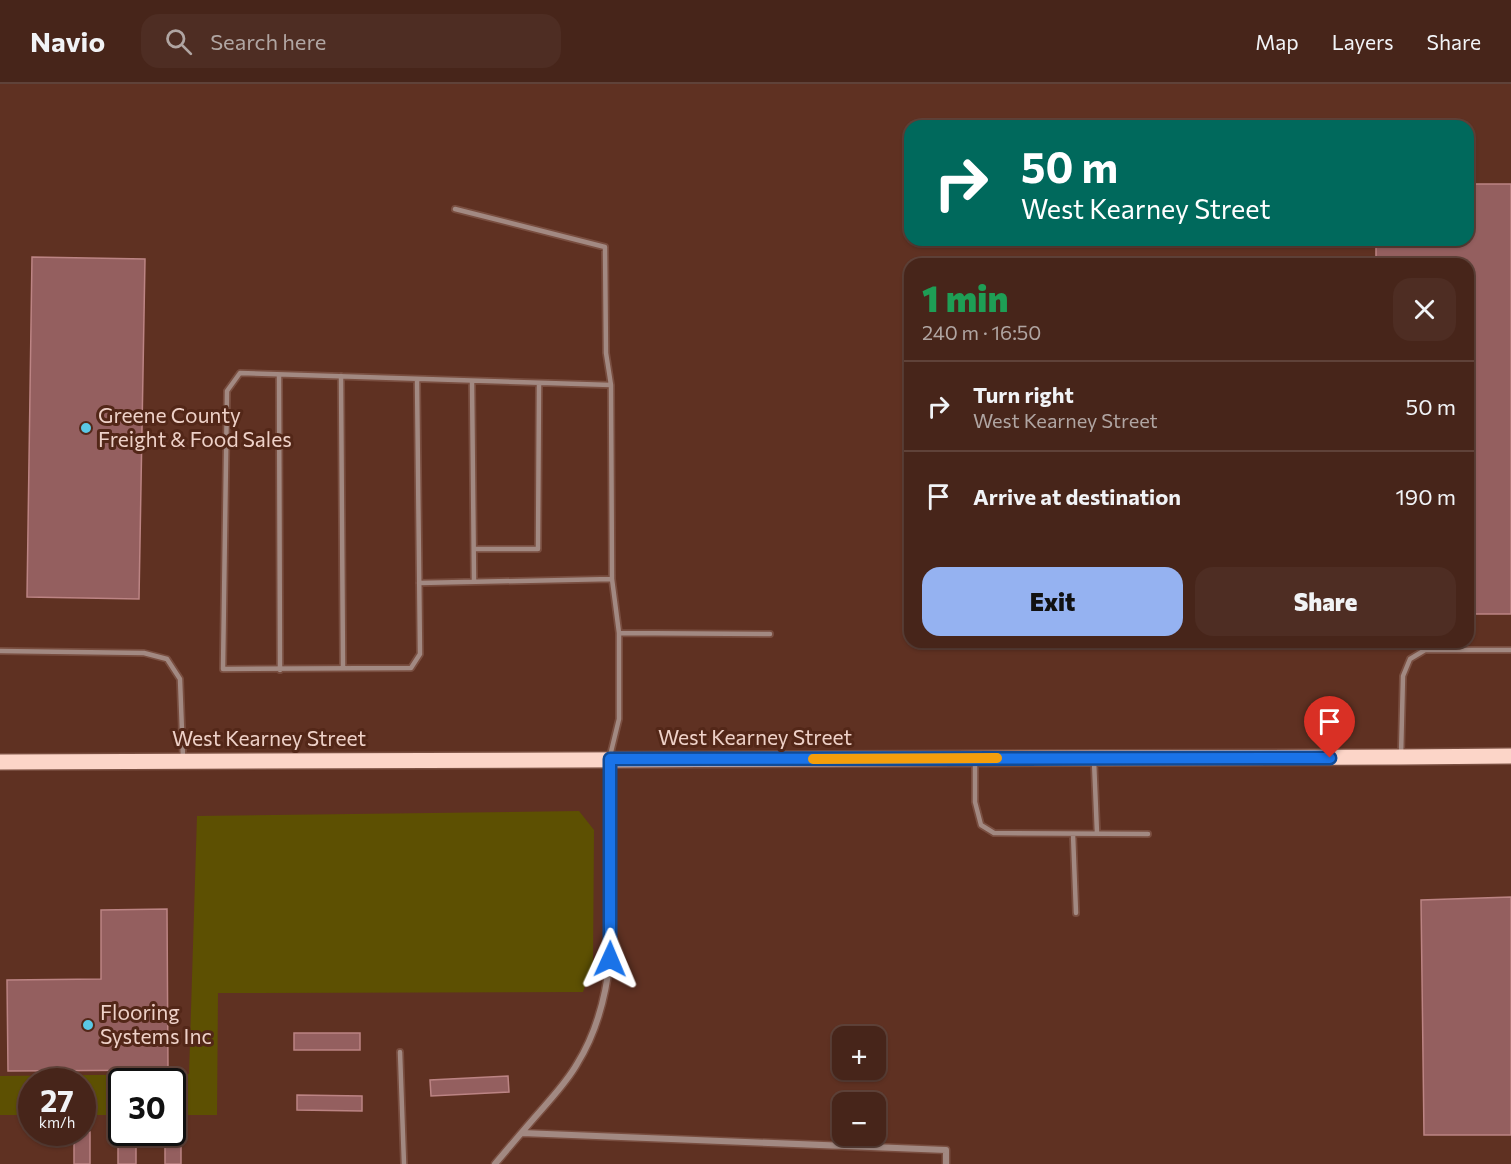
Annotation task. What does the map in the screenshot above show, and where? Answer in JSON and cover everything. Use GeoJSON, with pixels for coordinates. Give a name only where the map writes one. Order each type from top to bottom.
{"type":"FeatureCollection","features":[{"type":"Feature","properties":{"kind":"main road","name":"West Kearney Street"},"geometry":{"type":"LineString","coordinates":[[0,762],[1511,756]]}},
{"type":"Feature","properties":{"kind":"street"},"geometry":{"type":"LineString","coordinates":[[495,1164],[577,1065],[587,1046],[602,1004],[610,959],[610,759]]}},
{"type":"Feature","properties":{"kind":"street"},"geometry":{"type":"LineString","coordinates":[[522,1133],[946,1150],[946,1164]]}},
{"type":"Feature","properties":{"kind":"lane"},"geometry":{"type":"LineString","coordinates":[[455,209],[605,246],[606,353],[611,385],[612,579],[619,633],[620,719],[610,759]]}},
{"type":"Feature","properties":{"kind":"lane"},"geometry":{"type":"LineString","coordinates":[[417,379],[420,654],[411,668],[223,669],[226,391],[240,373],[611,385]]}},
{"type":"Feature","properties":{"kind":"lane"},"geometry":{"type":"LineString","coordinates":[[279,375],[280,670]]}},
{"type":"Feature","properties":{"kind":"lane"},"geometry":{"type":"LineString","coordinates":[[341,376],[343,668]]}},
{"type":"Feature","properties":{"kind":"lane"},"geometry":{"type":"LineString","coordinates":[[472,381],[474,581]]}},
{"type":"Feature","properties":{"kind":"lane"},"geometry":{"type":"LineString","coordinates":[[474,549],[538,549],[538,383]]}},
{"type":"Feature","properties":{"kind":"lane"},"geometry":{"type":"LineString","coordinates":[[419,583],[612,579]]}},
{"type":"Feature","properties":{"kind":"lane"},"geometry":{"type":"LineString","coordinates":[[619,633],[770,634]]}},
{"type":"Feature","properties":{"kind":"lane"},"geometry":{"type":"LineString","coordinates":[[1401,757],[1403,676],[1410,659],[1425,650],[1511,650]]}},
{"type":"Feature","properties":{"kind":"lane"},"geometry":{"type":"LineString","coordinates":[[0,651],[144,653],[167,659],[180,679],[183,761]]}},
{"type":"Feature","properties":{"kind":"lane"},"geometry":{"type":"LineString","coordinates":[[975,758],[975,802],[981,825],[994,832],[1148,834]]}},
{"type":"Feature","properties":{"kind":"lane"},"geometry":{"type":"LineString","coordinates":[[1094,758],[1097,833]]}},
{"type":"Feature","properties":{"kind":"lane"},"geometry":{"type":"LineString","coordinates":[[1073,834],[1076,913]]}},
{"type":"Feature","properties":{"kind":"lane"},"geometry":{"type":"LineString","coordinates":[[400,1052],[404,1164]]}},
{"type":"Feature","properties":{"kind":"shaded area"},"geometry":{"type":"Polygon","coordinates":[[[579,811],[594,830],[593,963],[583,992],[218,993],[217,1115],[186,1115],[197,816],[579,811]]]}},
{"type":"Feature","properties":{"kind":"shaded area"},"geometry":{"type":"Polygon","coordinates":[[[96,1075],[108,1075],[108,1115],[96,1115],[96,1075]]]}},
{"type":"Feature","properties":{"kind":"shaded area"},"geometry":{"type":"Polygon","coordinates":[[[0,1076],[18,1076],[18,1115],[0,1115],[0,1076]]]}},
{"type":"Feature","properties":{"kind":"building"},"geometry":{"type":"Polygon","coordinates":[[[1474,184],[1511,184],[1511,614],[1474,614],[1474,258],[1376,258],[1376,246],[1474,246],[1474,184]]]}},
{"type":"Feature","properties":{"kind":"building","name":"Greene County Freight & Food Sales"},"geometry":{"type":"Polygon","coordinates":[[[32,257],[145,259],[139,599],[27,597],[32,257]]]}},
{"type":"Feature","properties":{"kind":"building"},"geometry":{"type":"Polygon","coordinates":[[[1511,897],[1511,1135],[1424,1135],[1421,900],[1511,897]]]}},
{"type":"Feature","properties":{"kind":"building","name":"Flooring Systems Inc"},"geometry":{"type":"Polygon","coordinates":[[[167,909],[168,1068],[108,1068],[108,1070],[96,1070],[96,1068],[18,1068],[18,1071],[8,1071],[7,980],[101,979],[101,910],[167,909]]]}},
{"type":"Feature","properties":{"kind":"building"},"geometry":{"type":"Polygon","coordinates":[[[294,1033],[360,1033],[360,1050],[294,1050],[294,1033]]]}},
{"type":"Feature","properties":{"kind":"building"},"geometry":{"type":"Polygon","coordinates":[[[508,1076],[509,1092],[431,1096],[430,1080],[508,1076]]]}},
{"type":"Feature","properties":{"kind":"building"},"geometry":{"type":"Polygon","coordinates":[[[297,1095],[362,1096],[362,1111],[297,1110],[297,1095]]]}},
{"type":"Feature","properties":{"kind":"building"},"geometry":{"type":"Polygon","coordinates":[[[74,1146],[90,1146],[90,1164],[74,1164],[74,1146]]]}},
{"type":"Feature","properties":{"kind":"building"},"geometry":{"type":"Polygon","coordinates":[[[118,1146],[136,1146],[136,1164],[118,1164],[118,1146]]]}},
{"type":"Feature","properties":{"kind":"building"},"geometry":{"type":"Polygon","coordinates":[[[165,1146],[181,1146],[181,1164],[165,1164],[165,1146]]]}},
{"type":"Feature","properties":{"kind":"slow traffic"},"geometry":{"type":"LineString","coordinates":[[813,759],[997,758]]}},
{"type":"Feature","properties":{"kind":"place","name":"Greene County Freight & Food Sales"},"geometry":{"type":"Point","coordinates":[86,428]}},
{"type":"Feature","properties":{"kind":"place","name":"Flooring Systems Inc"},"geometry":{"type":"Point","coordinates":[88,1025]}},
{"type":"Feature","properties":{"kind":"route"},"geometry":{"type":"LineString","coordinates":[[610,959],[610,759],[1330,758]]}}]}
